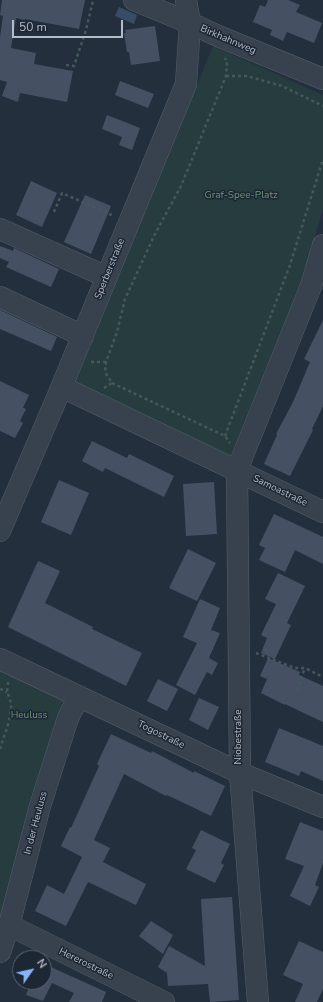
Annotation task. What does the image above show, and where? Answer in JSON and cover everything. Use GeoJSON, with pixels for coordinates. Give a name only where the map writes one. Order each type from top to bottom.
{"type":"FeatureCollection","features":[{"type":"Feature","properties":{"kind":"street","name":"Birkhahnweg"},"geometry":{"type":"LineString","coordinates":[[134,0],[323,79]]}},
{"type":"Feature","properties":{"kind":"street","name":"Sperberstraße"},"geometry":{"type":"LineString","coordinates":[[0,531],[62,387],[186,84],[190,23],[186,0]]}},
{"type":"Feature","properties":{"kind":"street"},"geometry":{"type":"LineString","coordinates":[[0,229],[107,277]]}},
{"type":"Feature","properties":{"kind":"street"},"geometry":{"type":"LineString","coordinates":[[62,387],[238,468],[317,289],[323,245]]}},
{"type":"Feature","properties":{"kind":"street"},"geometry":{"type":"LineString","coordinates":[[0,297],[83,336]]}},
{"type":"Feature","properties":{"kind":"street","name":"Samoastraße"},"geometry":{"type":"LineString","coordinates":[[238,468],[323,512]]}},
{"type":"Feature","properties":{"kind":"street","name":"Niobestraße"},"geometry":{"type":"LineString","coordinates":[[238,468],[240,773],[258,1002]]}},
{"type":"Feature","properties":{"kind":"street","name":"Togostraße"},"geometry":{"type":"LineString","coordinates":[[9,663],[240,773],[323,807]]}},
{"type":"Feature","properties":{"kind":"street","name":"In der Heuluss"},"geometry":{"type":"LineString","coordinates":[[0,952],[9,925],[40,806],[68,718],[79,696]]}},
{"type":"Feature","properties":{"kind":"street","name":"Hererostraße"},"geometry":{"type":"LineString","coordinates":[[9,925],[164,1002]]}},
{"type":"Feature","properties":{"kind":"path"},"geometry":{"type":"LineString","coordinates":[[66,65],[74,66],[86,30],[93,0]]}},
{"type":"Feature","properties":{"kind":"path"},"geometry":{"type":"LineString","coordinates":[[218,36],[227,64],[226,76],[181,186],[155,234],[125,299],[117,332],[106,362],[105,372],[112,383],[225,436],[234,450],[238,468]]}},
{"type":"Feature","properties":{"kind":"path"},"geometry":{"type":"LineString","coordinates":[[226,76],[247,76],[282,86],[323,106]]}},
{"type":"Feature","properties":{"kind":"path"},"geometry":{"type":"LineString","coordinates":[[225,436],[290,265],[323,159]]}},
{"type":"Feature","properties":{"kind":"path"},"geometry":{"type":"LineString","coordinates":[[54,212],[62,193],[129,223]]}},
{"type":"Feature","properties":{"kind":"path"},"geometry":{"type":"LineString","coordinates":[[86,399],[112,383]]}},
{"type":"Feature","properties":{"kind":"path"},"geometry":{"type":"LineString","coordinates":[[239,646],[295,668],[305,668],[323,677]]}},
{"type":"Feature","properties":{"kind":"path"},"geometry":{"type":"LineString","coordinates":[[0,749],[11,705],[7,692],[9,663]]}},
{"type":"Feature","properties":{"kind":"path"},"geometry":{"type":"LineString","coordinates":[[296,690],[305,668]]}},
{"type":"Feature","properties":{"kind":"path"},"geometry":{"type":"LineString","coordinates":[[0,689],[7,692]]}},
{"type":"Feature","properties":{"kind":"green space","name":"Graf-Spee-Platz"},"geometry":{"type":"Polygon","coordinates":[[[213,46],[323,95],[323,209],[301,285],[229,460],[74,383],[213,46]]]}},
{"type":"Feature","properties":{"kind":"green space","name":"Heuluss"},"geometry":{"type":"Polygon","coordinates":[[[0,670],[64,699],[26,821],[0,931],[0,670]]]}},
{"type":"Feature","properties":{"kind":"water"},"geometry":{"type":"Polygon","coordinates":[[[119,7],[137,15],[134,24],[115,16],[119,7]]]}},
{"type":"Feature","properties":{"kind":"building"},"geometry":{"type":"Polygon","coordinates":[[[2,0],[85,0],[79,29],[16,18],[11,48],[36,53],[34,64],[73,71],[67,102],[20,93],[18,102],[2,96],[7,82],[0,80],[0,37],[3,16],[0,15],[2,0]]]}},
{"type":"Feature","properties":{"kind":"building"},"geometry":{"type":"Polygon","coordinates":[[[268,0],[288,0],[300,5],[296,12],[322,23],[314,43],[287,32],[283,41],[270,35],[272,30],[253,22],[260,5],[265,7],[268,0]]]}},
{"type":"Feature","properties":{"kind":"building"},"geometry":{"type":"Polygon","coordinates":[[[155,26],[160,61],[131,65],[129,52],[127,52],[124,33],[126,33],[125,30],[155,26]]]}},
{"type":"Feature","properties":{"kind":"building"},"geometry":{"type":"Polygon","coordinates":[[[120,81],[154,94],[148,108],[115,95],[120,81]]]}},
{"type":"Feature","properties":{"kind":"building"},"geometry":{"type":"Polygon","coordinates":[[[107,115],[140,128],[132,150],[119,145],[122,137],[102,129],[107,115]]]}},
{"type":"Feature","properties":{"kind":"building"},"geometry":{"type":"Polygon","coordinates":[[[31,181],[57,193],[42,227],[16,215],[31,181]]]}},
{"type":"Feature","properties":{"kind":"building"},"geometry":{"type":"Polygon","coordinates":[[[85,195],[111,206],[91,254],[64,242],[85,195]]]}},
{"type":"Feature","properties":{"kind":"building"},"geometry":{"type":"Polygon","coordinates":[[[0,246],[13,251],[14,248],[59,269],[51,287],[6,267],[9,262],[0,258],[0,246]]]}},
{"type":"Feature","properties":{"kind":"building"},"geometry":{"type":"Polygon","coordinates":[[[0,310],[57,337],[51,351],[0,329],[0,310]]]}},
{"type":"Feature","properties":{"kind":"building"},"geometry":{"type":"Polygon","coordinates":[[[323,320],[323,406],[290,476],[264,464],[277,435],[276,434],[293,402],[310,362],[304,359],[323,320]]]}},
{"type":"Feature","properties":{"kind":"building"},"geometry":{"type":"Polygon","coordinates":[[[0,381],[29,395],[23,408],[26,409],[20,421],[23,423],[15,438],[0,431],[0,381]]]}},
{"type":"Feature","properties":{"kind":"building"},"geometry":{"type":"Polygon","coordinates":[[[92,441],[127,458],[129,454],[174,476],[164,497],[105,468],[103,472],[82,461],[92,441]]]}},
{"type":"Feature","properties":{"kind":"building"},"geometry":{"type":"Polygon","coordinates":[[[59,480],[89,493],[71,535],[41,522],[59,480]]]}},
{"type":"Feature","properties":{"kind":"building"},"geometry":{"type":"Polygon","coordinates":[[[214,482],[217,534],[186,536],[183,484],[214,482]]]}},
{"type":"Feature","properties":{"kind":"building"},"geometry":{"type":"Polygon","coordinates":[[[274,514],[323,537],[323,564],[295,550],[285,572],[259,560],[265,548],[259,545],[274,514]]]}},
{"type":"Feature","properties":{"kind":"building"},"geometry":{"type":"Polygon","coordinates":[[[188,549],[216,563],[197,601],[169,588],[188,549]]]}},
{"type":"Feature","properties":{"kind":"building"},"geometry":{"type":"Polygon","coordinates":[[[38,561],[60,571],[45,603],[93,627],[92,629],[142,653],[126,686],[8,627],[38,561]]]}},
{"type":"Feature","properties":{"kind":"building"},"geometry":{"type":"Polygon","coordinates":[[[278,573],[305,586],[287,623],[291,625],[275,659],[261,653],[267,638],[261,635],[276,604],[265,599],[278,573]]]}},
{"type":"Feature","properties":{"kind":"building"},"geometry":{"type":"Polygon","coordinates":[[[200,599],[220,608],[211,630],[220,633],[209,658],[218,663],[212,675],[207,672],[195,695],[176,685],[197,643],[183,637],[200,599]]]}},
{"type":"Feature","properties":{"kind":"building"},"geometry":{"type":"Polygon","coordinates":[[[268,658],[300,672],[299,675],[323,686],[323,722],[261,693],[267,679],[260,676],[268,658]]]}},
{"type":"Feature","properties":{"kind":"building"},"geometry":{"type":"Polygon","coordinates":[[[158,679],[178,689],[167,711],[147,701],[158,679]]]}},
{"type":"Feature","properties":{"kind":"building"},"geometry":{"type":"Polygon","coordinates":[[[199,698],[219,707],[208,730],[189,720],[199,698]]]}},
{"type":"Feature","properties":{"kind":"building"},"geometry":{"type":"Polygon","coordinates":[[[279,728],[323,746],[323,781],[301,771],[299,776],[265,762],[279,728]]]}},
{"type":"Feature","properties":{"kind":"building"},"geometry":{"type":"Polygon","coordinates":[[[111,734],[151,753],[152,751],[194,773],[194,771],[225,786],[211,816],[167,795],[166,796],[124,774],[94,840],[110,848],[103,862],[146,884],[136,905],[88,882],[66,926],[35,911],[47,885],[64,894],[82,857],[61,846],[70,827],[71,828],[99,766],[97,764],[111,734]]]}},
{"type":"Feature","properties":{"kind":"building"},"geometry":{"type":"Polygon","coordinates":[[[300,822],[323,831],[323,863],[315,885],[319,887],[310,906],[290,896],[304,866],[285,859],[300,822]]]}},
{"type":"Feature","properties":{"kind":"building"},"geometry":{"type":"Polygon","coordinates":[[[201,830],[230,844],[221,863],[224,865],[215,883],[186,869],[196,850],[192,848],[201,830]]]}},
{"type":"Feature","properties":{"kind":"building"},"geometry":{"type":"Polygon","coordinates":[[[232,897],[239,1000],[210,1002],[208,984],[168,986],[167,973],[158,967],[169,946],[205,966],[201,899],[232,897]]]}},
{"type":"Feature","properties":{"kind":"building"},"geometry":{"type":"Polygon","coordinates":[[[151,921],[173,935],[163,954],[139,936],[151,921]]]}},
{"type":"Feature","properties":{"kind":"building"},"geometry":{"type":"Polygon","coordinates":[[[299,941],[323,952],[323,989],[317,1002],[295,1002],[303,984],[283,975],[299,941]]]}},
{"type":"Feature","properties":{"kind":"building"},"geometry":{"type":"Polygon","coordinates":[[[52,968],[106,992],[102,1002],[69,1002],[74,993],[52,983],[52,968]]]}},
{"type":"Feature","properties":{"kind":"building"},"geometry":{"type":"Polygon","coordinates":[[[28,990],[48,990],[43,1001],[26,995],[28,990]]]}}]}
